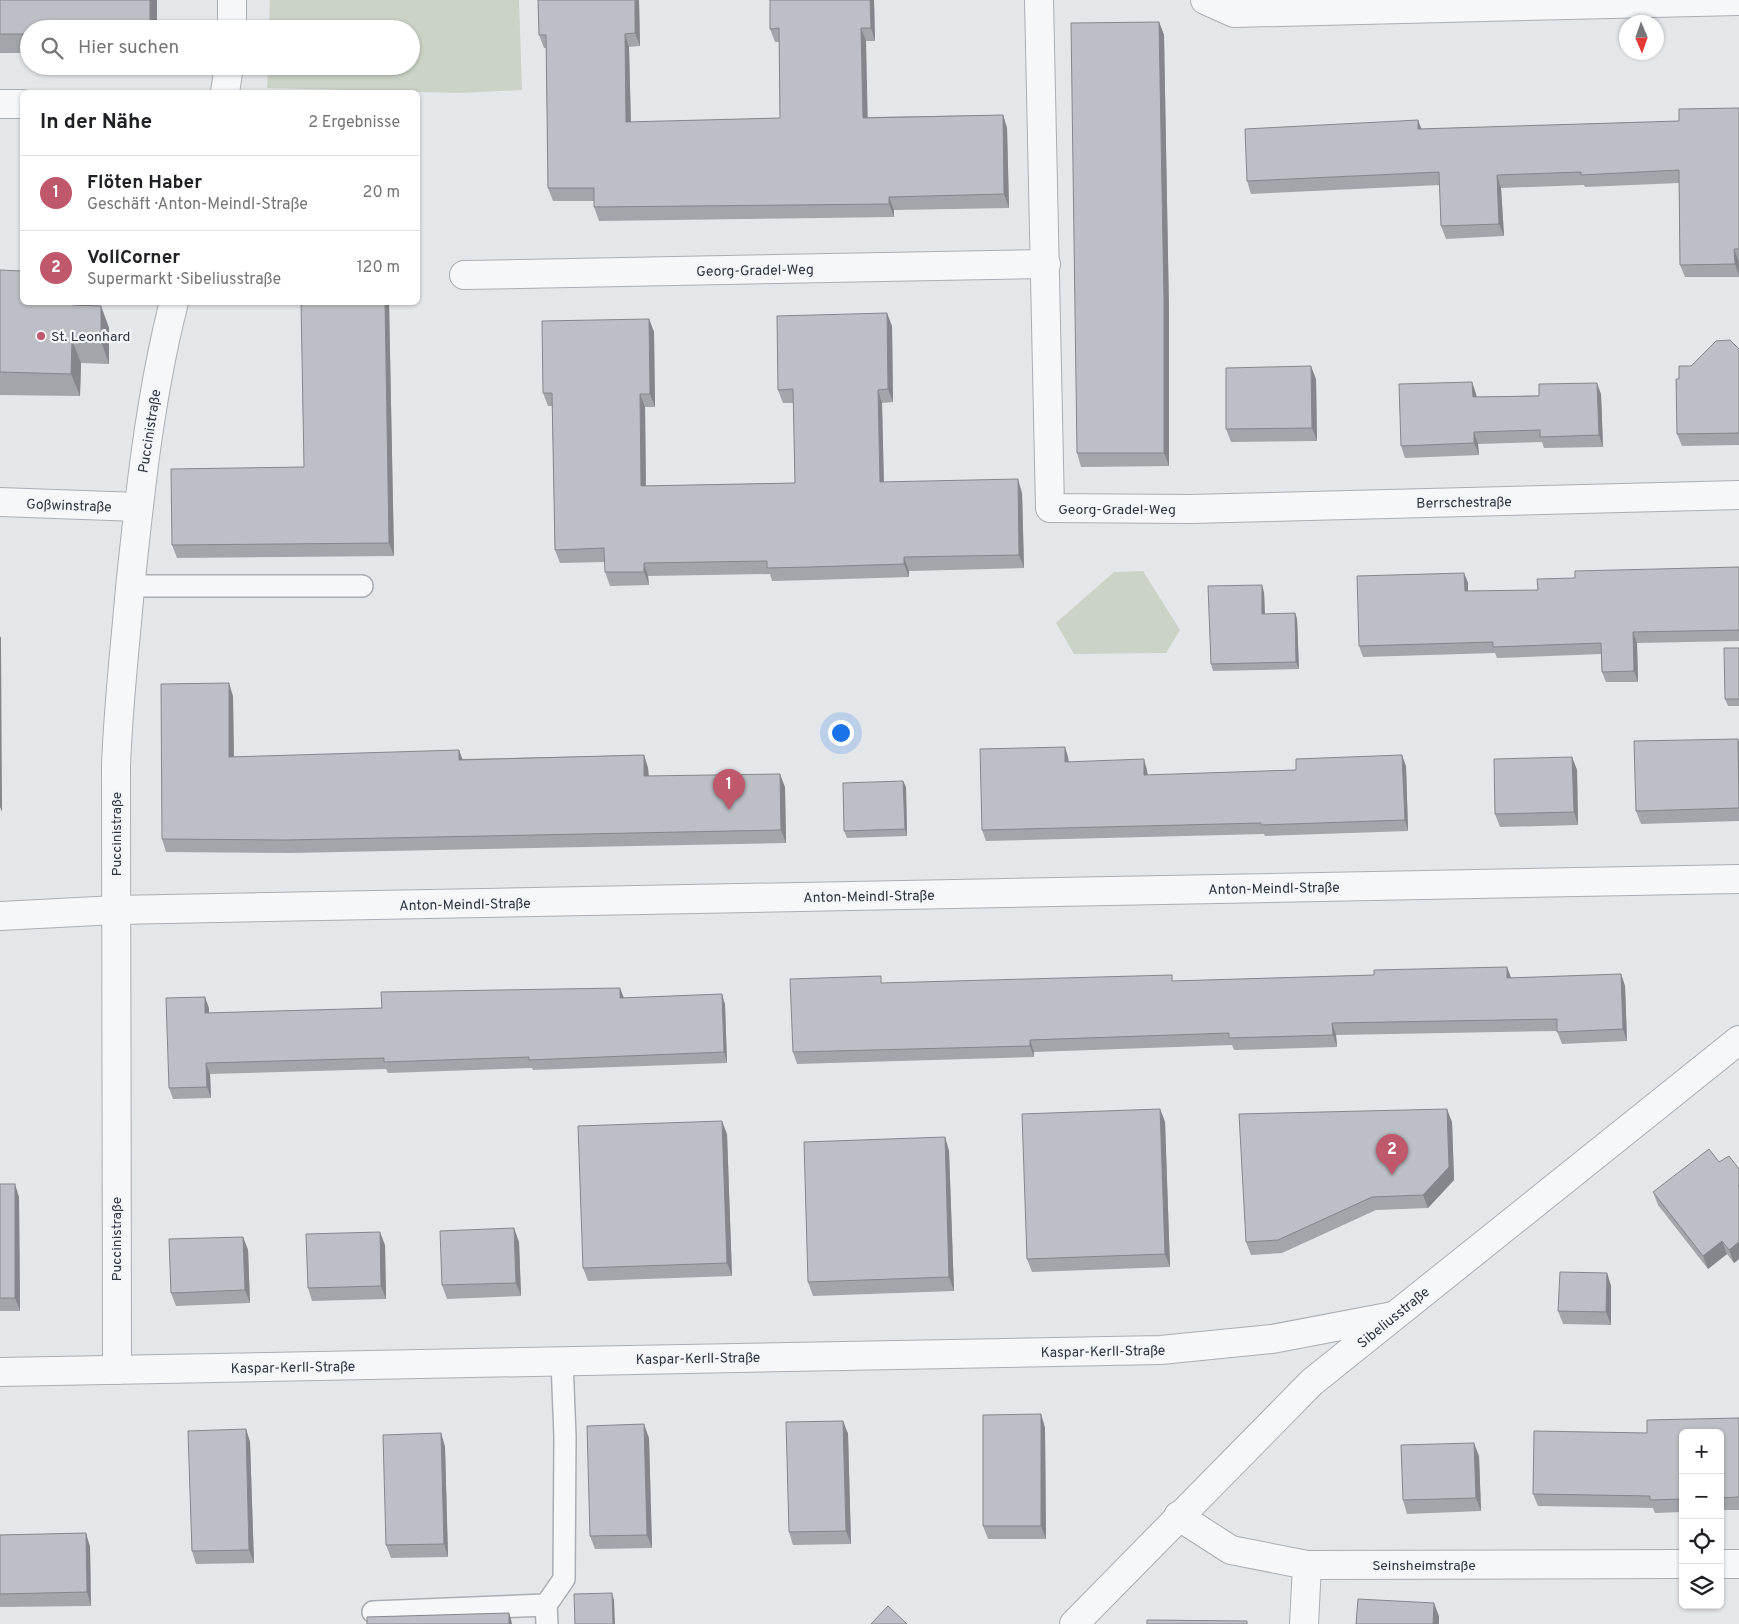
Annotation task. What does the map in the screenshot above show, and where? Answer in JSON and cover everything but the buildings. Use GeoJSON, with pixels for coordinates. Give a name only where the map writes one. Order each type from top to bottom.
{"type":"FeatureCollection","features":[{"type":"Feature","properties":{"kind":"street"},"geometry":{"type":"LineString","coordinates":[[232,0],[232,20]]}},
{"type":"Feature","properties":{"kind":"street","name":"Georg-Gradel-Weg"},"geometry":{"type":"LineString","coordinates":[[1039,0],[1050,508],[1189,509]]}},
{"type":"Feature","properties":{"kind":"street"},"geometry":{"type":"LineString","coordinates":[[1205,0],[1234,13],[1739,1]]}},
{"type":"Feature","properties":{"kind":"street"},"geometry":{"type":"LineString","coordinates":[[225,90],[228,75]]}},
{"type":"Feature","properties":{"kind":"street"},"geometry":{"type":"LineString","coordinates":[[0,104],[20,104]]}},
{"type":"Feature","properties":{"kind":"street","name":"Georg-Gradel-Weg"},"geometry":{"type":"LineString","coordinates":[[464,275],[1046,264]]}},
{"type":"Feature","properties":{"kind":"street","name":"Puccinistraße"},"geometry":{"type":"LineString","coordinates":[[117,1370],[116,766],[118,712],[138,507],[149,424],[173,305]]}},
{"type":"Feature","properties":{"kind":"street","name":"Berrschestraße"},"geometry":{"type":"LineString","coordinates":[[1189,509],[1739,495]]}},
{"type":"Feature","properties":{"kind":"street","name":"Goßwinstraße"},"geometry":{"type":"LineString","coordinates":[[0,502],[138,507]]}},
{"type":"Feature","properties":{"kind":"street","name":"Anton-Meindl-Straße"},"geometry":{"type":"LineString","coordinates":[[0,916],[116,910],[1739,879]]}},
{"type":"Feature","properties":{"kind":"street","name":"Sibeliusstraße"},"geometry":{"type":"LineString","coordinates":[[1074,1624],[1178,1516],[1312,1382],[1739,1040]]}},
{"type":"Feature","properties":{"kind":"street","name":"Kaspar-Kerll-Straße"},"geometry":{"type":"LineString","coordinates":[[0,1372],[1161,1350],[1272,1338],[1393,1316]]}},
{"type":"Feature","properties":{"kind":"street","name":"Seinsheimstraße"},"geometry":{"type":"LineString","coordinates":[[1178,1516],[1231,1550],[1307,1565],[1679,1564]]}},
{"type":"Feature","properties":{"kind":"street"},"geometry":{"type":"LineString","coordinates":[[1724,1564],[1739,1564]]}},
{"type":"Feature","properties":{"kind":"street"},"geometry":{"type":"LineString","coordinates":[[1304,1624],[1307,1565]]}},
{"type":"Feature","properties":{"kind":"lane"},"geometry":{"type":"LineString","coordinates":[[131,586],[362,586]]}},
{"type":"Feature","properties":{"kind":"lane"},"geometry":{"type":"LineString","coordinates":[[373,1612],[546,1614],[564,1579],[565,1437],[562,1361]]}},
{"type":"Feature","properties":{"kind":"shaded area"},"geometry":{"type":"Polygon","coordinates":[[[270,0],[519,0],[522,90],[460,93],[420,92],[420,90],[267,88],[268,75],[420,75],[420,20],[269,20],[270,0]]]}},
{"type":"Feature","properties":{"kind":"shaded area"},"geometry":{"type":"Polygon","coordinates":[[[1143,571],[1180,630],[1166,653],[1074,654],[1056,623],[1114,572],[1143,571]]]}},
{"type":"Feature","properties":{"kind":"place","name":"St. Leonhard"},"geometry":{"type":"Point","coordinates":[41,336]}},
{"type":"Feature","properties":{"kind":"place","name":"Flöten Haber"},"geometry":{"type":"Point","coordinates":[729,810]}},
{"type":"Feature","properties":{"kind":"place","name":"VollCorner"},"geometry":{"type":"Point","coordinates":[1392,1175]}}]}
